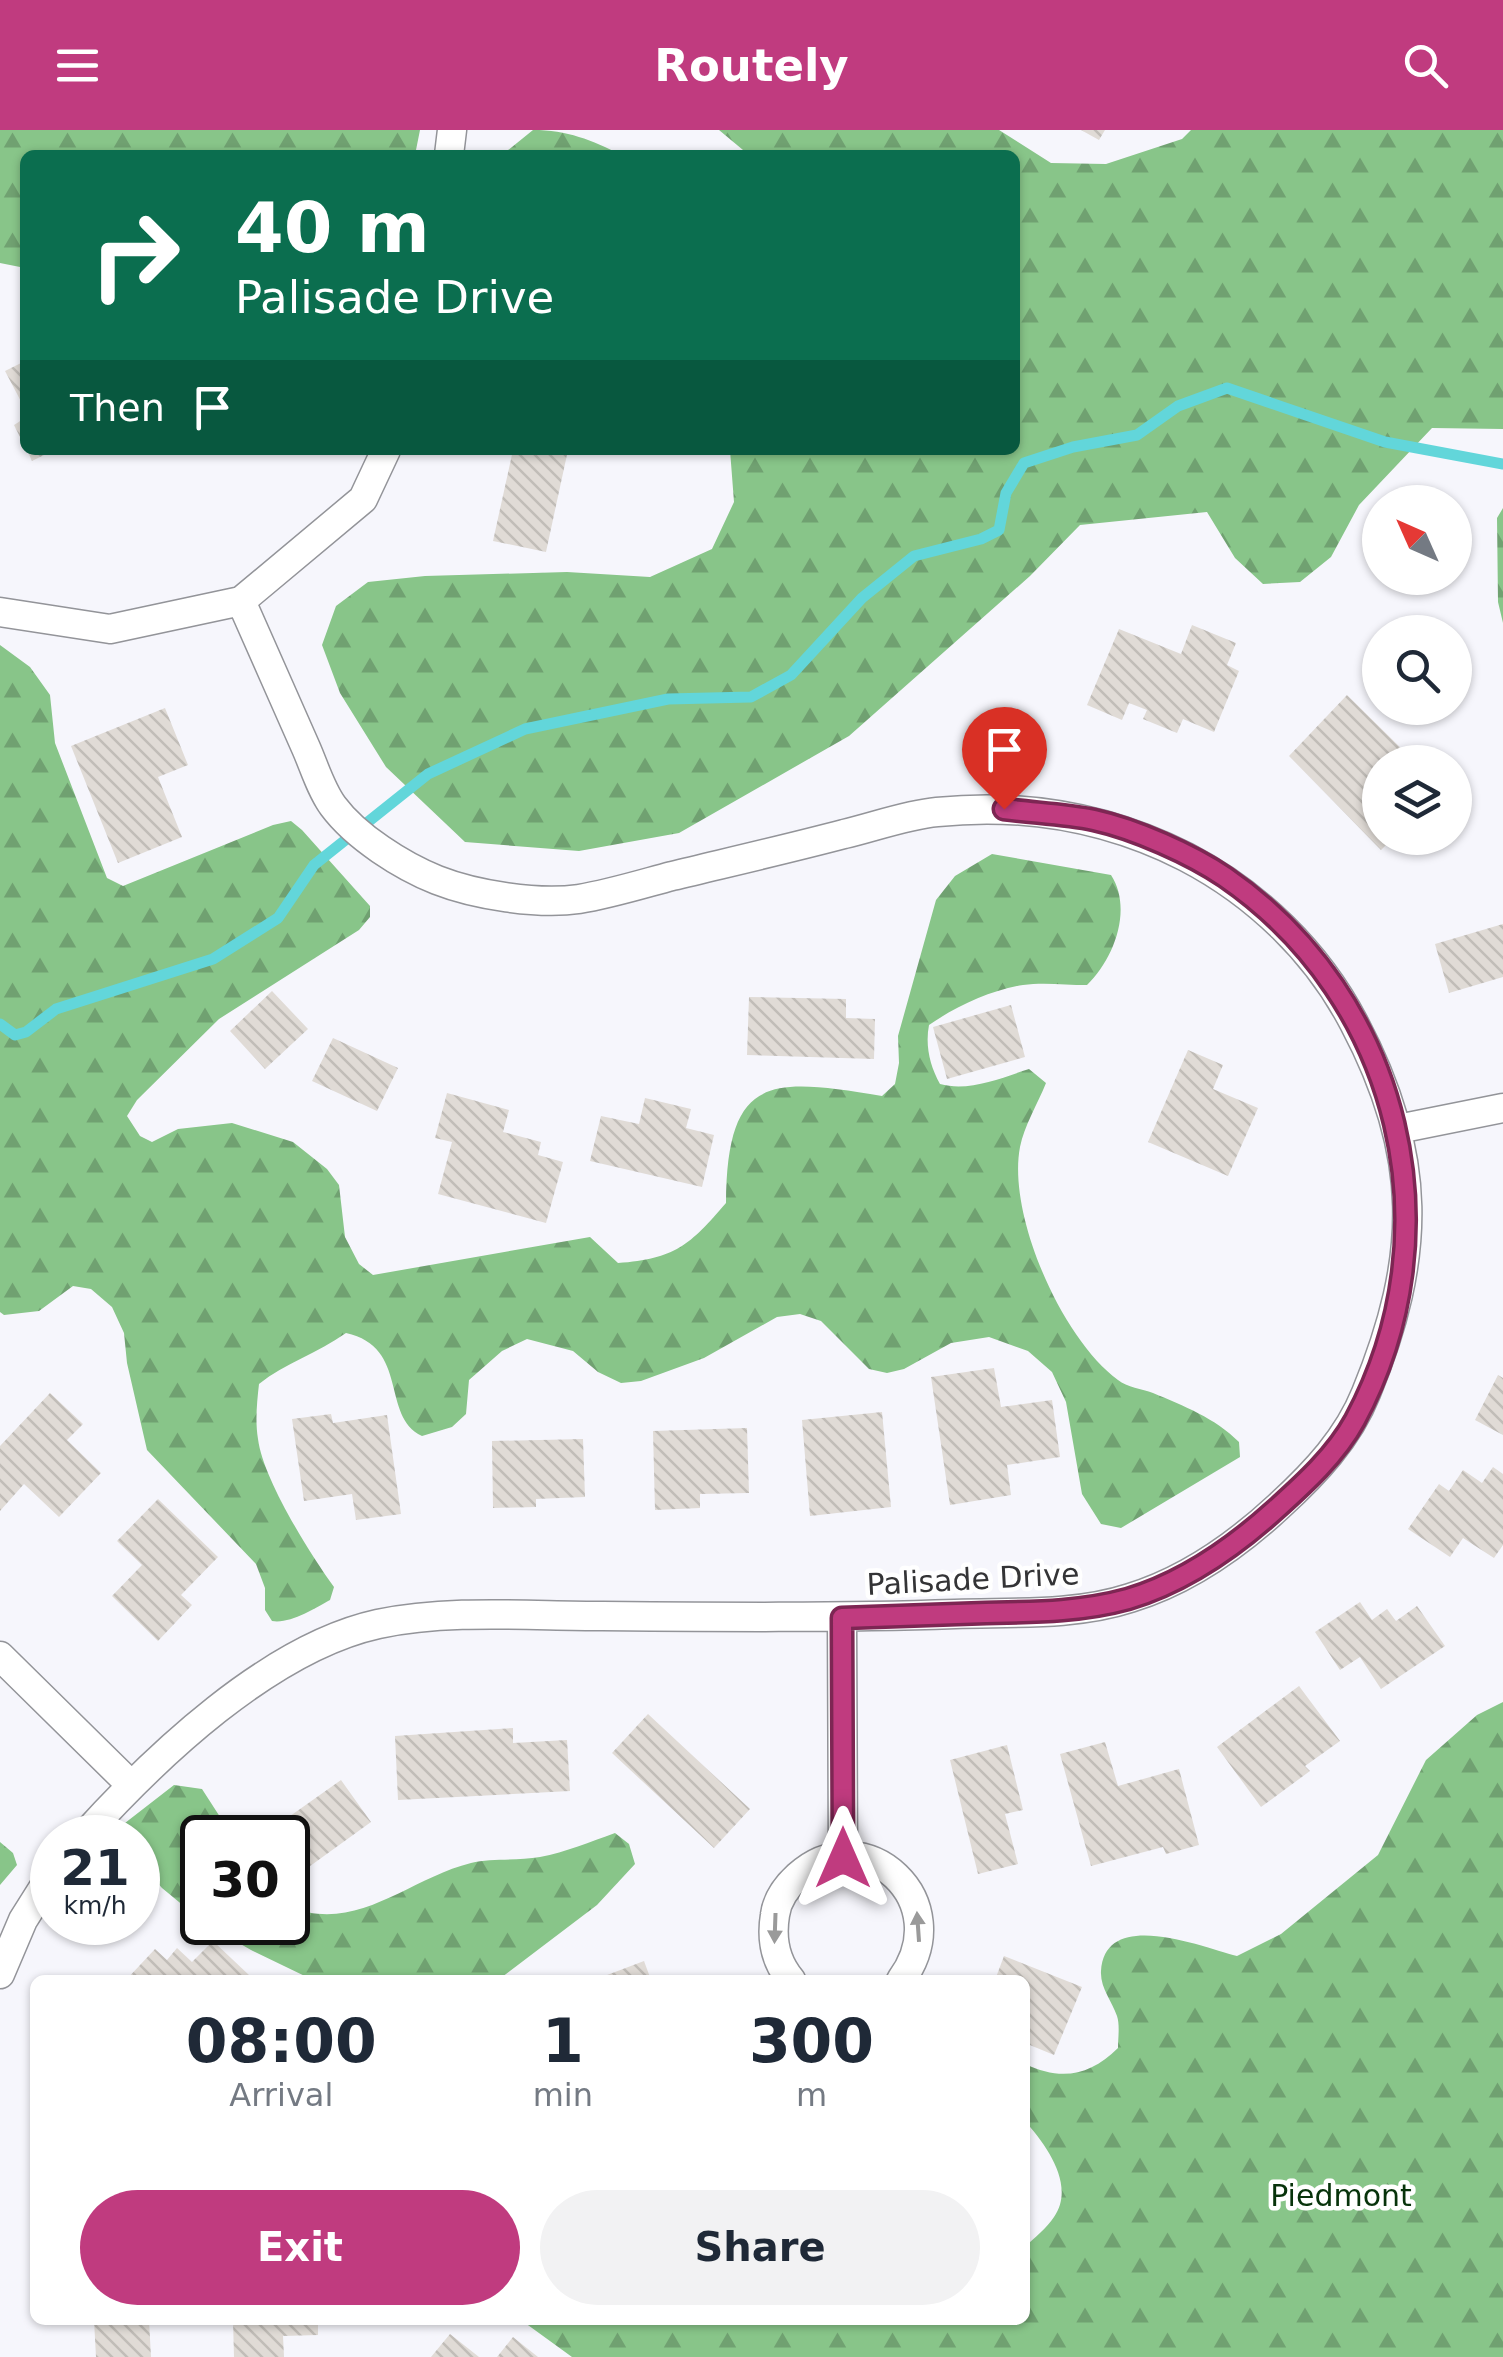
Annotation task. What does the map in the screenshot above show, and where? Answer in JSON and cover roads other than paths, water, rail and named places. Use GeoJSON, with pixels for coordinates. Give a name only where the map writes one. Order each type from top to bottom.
{"type":"FeatureCollection","features":[{"type":"Feature","properties":{"kind":"street"},"geometry":{"type":"LineString","coordinates":[[0,612],[110,629],[241,602],[363,499],[384,455]]}},
{"type":"Feature","properties":{"kind":"street","name":"Palisade Drive"},"geometry":{"type":"LineString","coordinates":[[104,1815],[204,1720],[255,1682],[316,1645],[374,1625],[445,1615],[842,1618],[1065,1611],[1130,1598],[1203,1566],[1258,1526],[1310,1478],[1354,1422],[1401,1291],[1408,1227],[1405,1170],[1398,1129],[1370,1053],[1337,990],[1286,929],[1225,877],[1153,840],[1095,820],[1004,809],[931,812],[572,901],[485,894],[434,879],[383,852],[332,805],[241,602]]}},
{"type":"Feature","properties":{"kind":"street"},"geometry":{"type":"LineString","coordinates":[[1398,1129],[1503,1108]]}},
{"type":"Feature","properties":{"kind":"street"},"geometry":{"type":"LineString","coordinates":[[842,1618],[843,1858]]}},
{"type":"Feature","properties":{"kind":"street"},"geometry":{"type":"LineString","coordinates":[[0,1656],[131,1786]]}},
{"type":"Feature","properties":{"kind":"street"},"geometry":{"type":"LineString","coordinates":[[788,1975],[776,1955],[772,1931],[776,1906],[788,1886],[806,1869],[828,1859],[843,1858],[876,1862],[896,1875],[911,1894],[920,1917],[920,1942],[905,1975]]}},
{"type":"Feature","properties":{"kind":"street"},"geometry":{"type":"LineString","coordinates":[[0,1974],[30,1909]]}},
{"type":"Feature","properties":{"kind":"waterway"},"geometry":{"type":"LineString","coordinates":[[0,1024],[15,1035],[26,1032],[56,1009],[213,959],[278,918],[314,865],[428,774],[525,729],[668,699],[751,697],[791,675],[862,598],[914,556],[981,539],[999,530],[1006,493],[1024,463],[1073,447],[1137,435],[1178,406],[1227,388],[1385,442],[1503,464]]}},
{"type":"Feature","properties":{"kind":"park label","name":"Piedmont"},"geometry":{"type":"Point","coordinates":[1341,2195]}}]}
